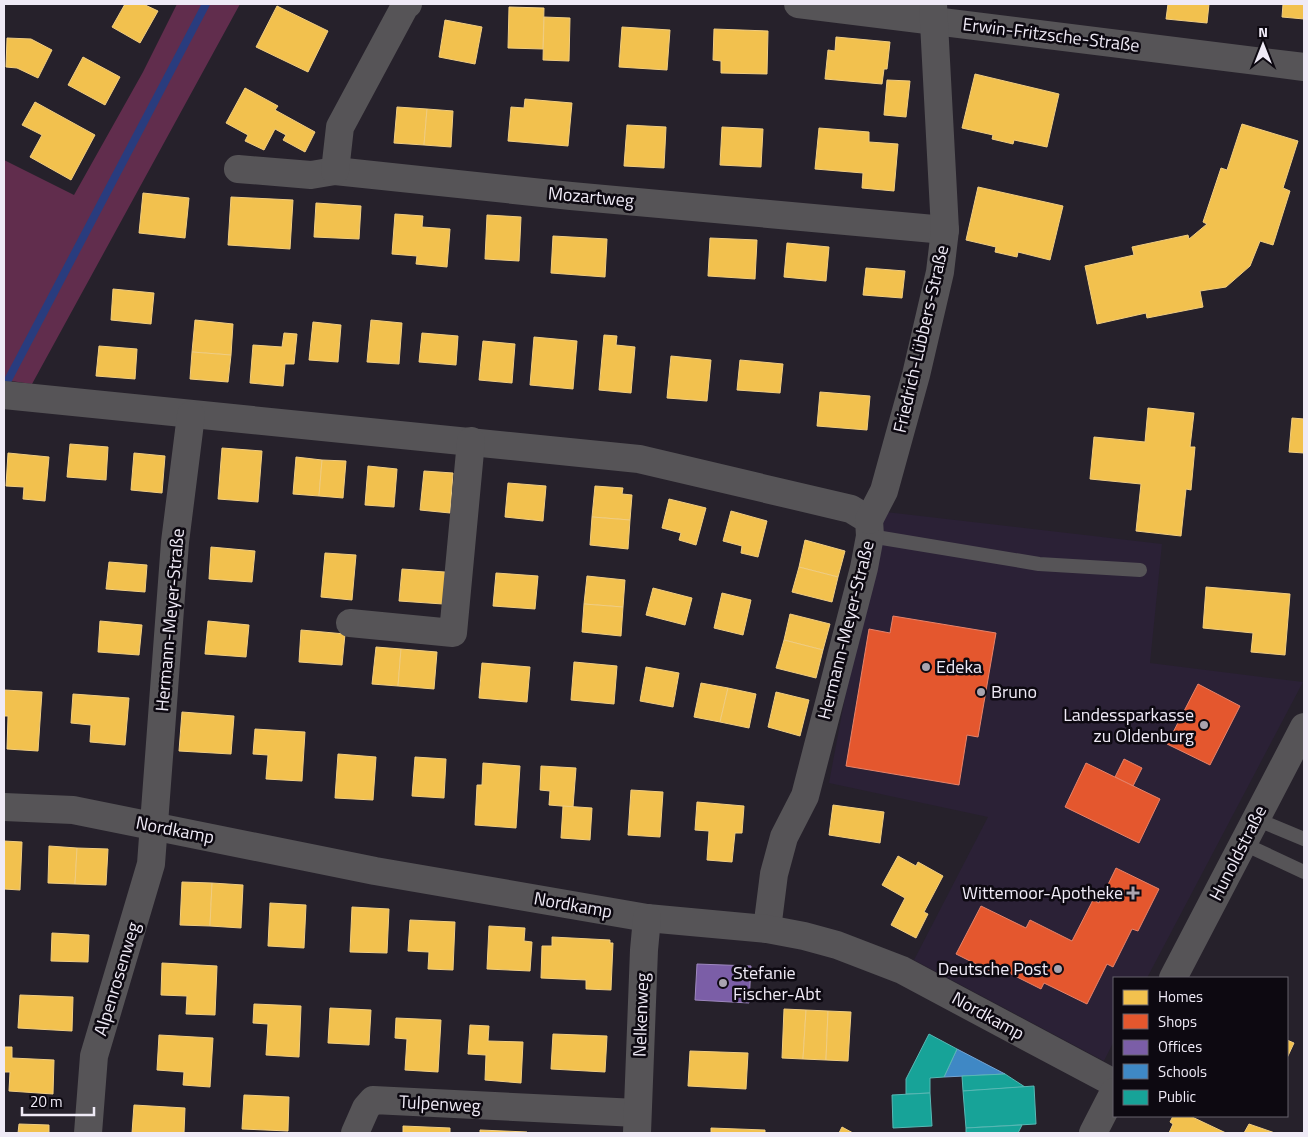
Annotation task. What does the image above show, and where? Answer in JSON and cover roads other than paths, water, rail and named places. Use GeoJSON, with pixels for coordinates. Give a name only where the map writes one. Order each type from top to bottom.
{"type":"FeatureCollection","features":[{"type":"Feature","properties":{"kind":"street"},"geometry":{"type":"LineString","coordinates":[[335,170],[340,127],[400,13],[408,4]]}},
{"type":"Feature","properties":{"kind":"street","name":"Erwin-Fritzsche-Straße"},"geometry":{"type":"LineString","coordinates":[[798,4],[933,12],[1304,67]]}},
{"type":"Feature","properties":{"kind":"street","name":"Friedrich-Lübbers-Straße"},"geometry":{"type":"LineString","coordinates":[[870,528],[884,491],[916,375],[940,272],[945,230],[933,12]]}},
{"type":"Feature","properties":{"kind":"street","name":"Mozartweg"},"geometry":{"type":"LineString","coordinates":[[238,169],[311,175],[335,170],[571,196],[945,230]]}},
{"type":"Feature","properties":{"kind":"street","name":"Hermann-Meyer-Straße"},"geometry":{"type":"LineString","coordinates":[[4,395],[190,415],[471,441],[639,460],[851,509],[870,528],[805,796],[784,838],[774,874],[767,929]]}},
{"type":"Feature","properties":{"kind":"street","name":"Hermann-Meyer-Straße"},"geometry":{"type":"LineString","coordinates":[[155,826],[175,542],[190,415]]}},
{"type":"Feature","properties":{"kind":"street"},"geometry":{"type":"LineString","coordinates":[[350,623],[453,633],[471,441]]}},
{"type":"Feature","properties":{"kind":"street","name":"Hunoldstraße"},"geometry":{"type":"LineString","coordinates":[[1174,977],[1304,727]]}},
{"type":"Feature","properties":{"kind":"street","name":"Nordkamp"},"geometry":{"type":"LineString","coordinates":[[4,807],[73,810],[375,871],[647,918],[767,929],[837,945],[902,970],[1113,1082]]}},
{"type":"Feature","properties":{"kind":"street","name":"Alpenrosenweg"},"geometry":{"type":"LineString","coordinates":[[88,1133],[94,1056],[151,864],[155,826]]}},
{"type":"Feature","properties":{"kind":"street","name":"Nelkenweg"},"geometry":{"type":"LineString","coordinates":[[546,1109],[637,1123],[647,918]]}},
{"type":"Feature","properties":{"kind":"street"},"geometry":{"type":"LineString","coordinates":[[1093,1133],[1113,1094]]}},
{"type":"Feature","properties":{"kind":"street","name":"Tulpenweg"},"geometry":{"type":"LineString","coordinates":[[355,1133],[366,1108],[373,1100],[546,1109]]}},
{"type":"Feature","properties":{"kind":"lane"},"geometry":{"type":"LineString","coordinates":[[870,528],[1039,564],[1140,570]]}},
{"type":"Feature","properties":{"kind":"lane"},"geometry":{"type":"LineString","coordinates":[[1256,818],[1304,840]]}},
{"type":"Feature","properties":{"kind":"lane"},"geometry":{"type":"LineString","coordinates":[[1244,844],[1304,872]]}},
{"type":"Feature","properties":{"kind":"waterway"},"geometry":{"type":"LineString","coordinates":[[8,380],[206,4]]}},
{"type":"Feature","properties":{"kind":"place","name":"Edeka"},"geometry":{"type":"Point","coordinates":[926,667]}},
{"type":"Feature","properties":{"kind":"place","name":"Bruno"},"geometry":{"type":"Point","coordinates":[981,692]}},
{"type":"Feature","properties":{"kind":"place","name":"Landessparkasse zu Oldenburg"},"geometry":{"type":"Point","coordinates":[1204,725]}},
{"type":"Feature","properties":{"kind":"place","name":"Wittemoor-Apotheke"},"geometry":{"type":"Point","coordinates":[1133,893]}},
{"type":"Feature","properties":{"kind":"place","name":"Deutsche Post"},"geometry":{"type":"Point","coordinates":[1058,969]}},
{"type":"Feature","properties":{"kind":"place","name":"Stefanie Fischer-Abt"},"geometry":{"type":"Point","coordinates":[723,983]}}]}
